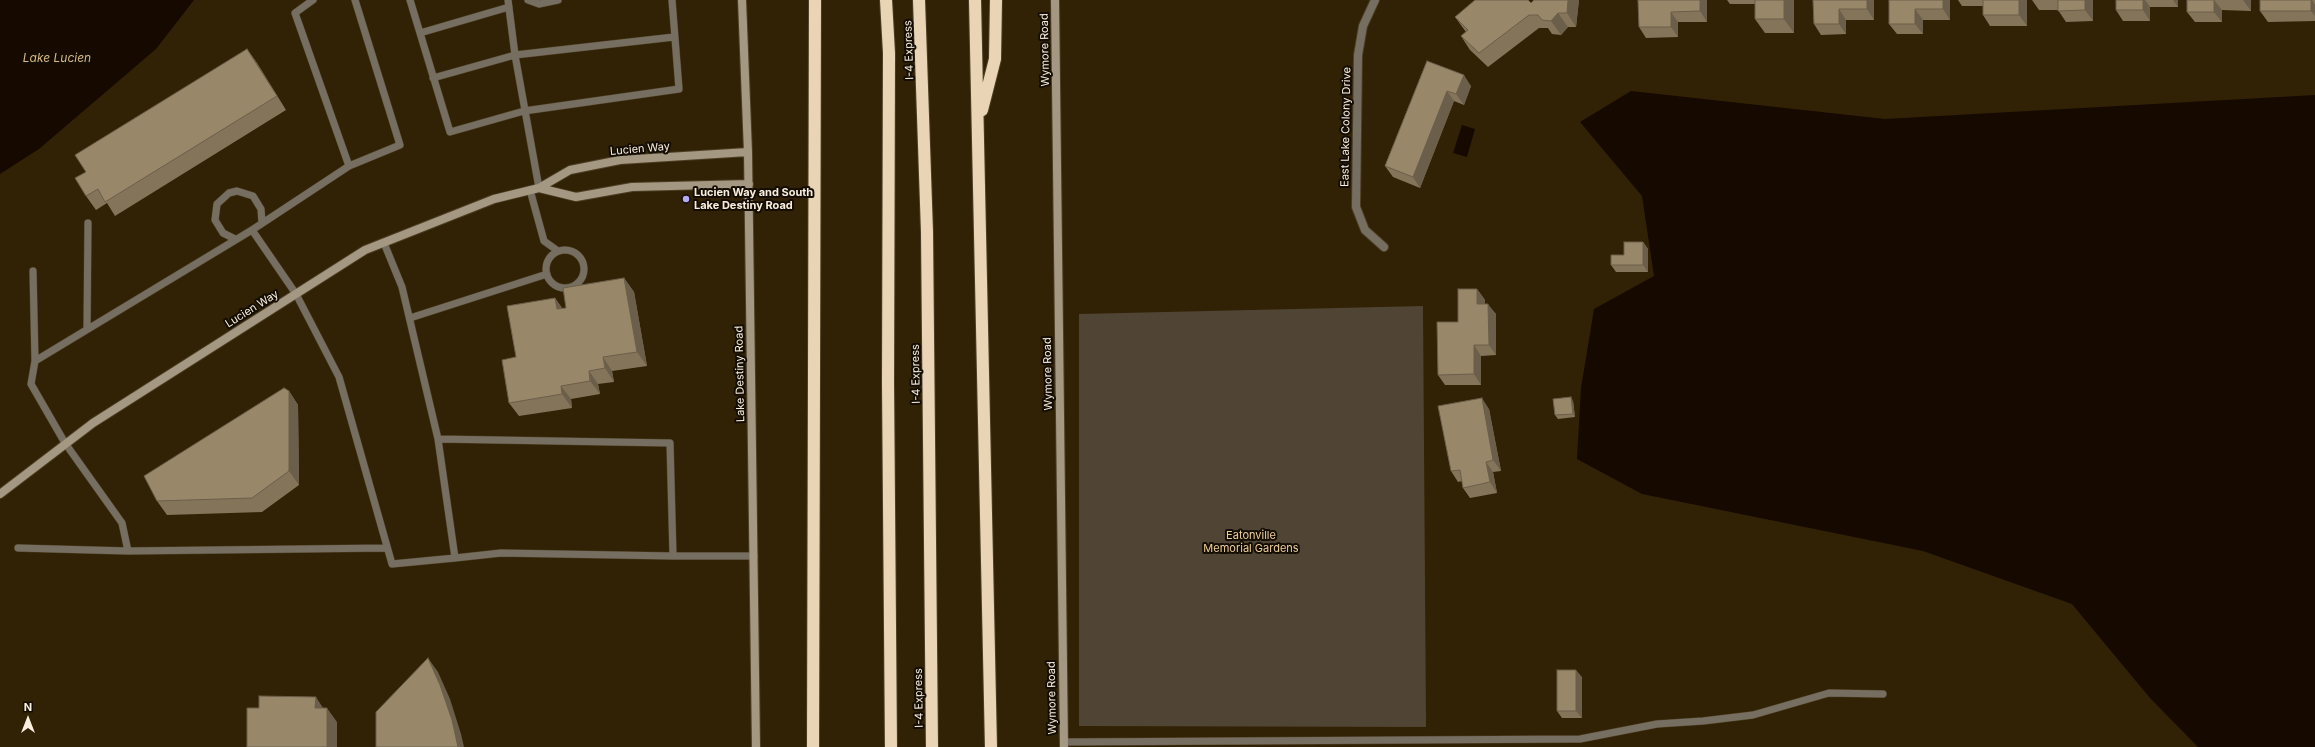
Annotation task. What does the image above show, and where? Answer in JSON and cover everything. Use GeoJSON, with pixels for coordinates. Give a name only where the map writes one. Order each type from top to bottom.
{"type":"FeatureCollection","features":[{"type":"Feature","properties":{"kind":"highway"},"geometry":{"type":"LineString","coordinates":[[813,747],[815,0]]}},
{"type":"Feature","properties":{"kind":"highway","name":"I-4 Express"},"geometry":{"type":"LineString","coordinates":[[886,0],[889,53],[888,382],[891,747]]}},
{"type":"Feature","properties":{"kind":"highway","name":"I-4 Express"},"geometry":{"type":"LineString","coordinates":[[920,0],[927,232],[932,747]]}},
{"type":"Feature","properties":{"kind":"highway"},"geometry":{"type":"LineString","coordinates":[[975,0],[991,747]]}},
{"type":"Feature","properties":{"kind":"highway"},"geometry":{"type":"LineString","coordinates":[[978,127],[994,58],[996,0]]}},
{"type":"Feature","properties":{"kind":"street","name":"Lake Destiny Road"},"geometry":{"type":"LineString","coordinates":[[742,0],[748,152],[756,747]]}},
{"type":"Feature","properties":{"kind":"street","name":"Wymore Road"},"geometry":{"type":"LineString","coordinates":[[1055,0],[1064,744]]}},
{"type":"Feature","properties":{"kind":"street","name":"East Lake Colony Drive"},"geometry":{"type":"LineString","coordinates":[[1375,0],[1363,26],[1358,55],[1356,207],[1365,230],[1384,247]]}},
{"type":"Feature","properties":{"kind":"street","name":"Lucien Way"},"geometry":{"type":"LineString","coordinates":[[0,494],[65,443],[365,250],[494,199],[534,189],[570,170],[620,160],[748,152]]}},
{"type":"Feature","properties":{"kind":"street","name":"Lucien Way"},"geometry":{"type":"LineString","coordinates":[[534,189],[576,197],[632,187],[748,184]]}},
{"type":"Feature","properties":{"kind":"lane"},"geometry":{"type":"LineString","coordinates":[[313,0],[295,13],[349,166]]}},
{"type":"Feature","properties":{"kind":"lane"},"geometry":{"type":"LineString","coordinates":[[35,361],[252,230],[349,166],[400,145],[355,0]]}},
{"type":"Feature","properties":{"kind":"lane"},"geometry":{"type":"LineString","coordinates":[[410,0],[450,132],[524,111],[680,89],[674,37],[672,0]]}},
{"type":"Feature","properties":{"kind":"lane"},"geometry":{"type":"LineString","coordinates":[[528,0],[539,4],[558,0]]}},
{"type":"Feature","properties":{"kind":"lane"},"geometry":{"type":"LineString","coordinates":[[420,33],[508,4],[534,189],[544,240],[558,251]]}},
{"type":"Feature","properties":{"kind":"lane"},"geometry":{"type":"LineString","coordinates":[[433,78],[514,55],[674,37]]}},
{"type":"Feature","properties":{"kind":"lane"},"geometry":{"type":"LineString","coordinates":[[235,239],[223,233],[215,220],[217,204],[229,193],[237,191],[252,196],[261,209],[262,223]]}},
{"type":"Feature","properties":{"kind":"lane"},"geometry":{"type":"LineString","coordinates":[[87,330],[88,223]]}},
{"type":"Feature","properties":{"kind":"lane"},"geometry":{"type":"LineString","coordinates":[[252,230],[296,294],[339,377],[392,564],[501,553],[754,556]]}},
{"type":"Feature","properties":{"kind":"lane"},"geometry":{"type":"LineString","coordinates":[[384,243],[402,287],[438,439],[455,558]]}},
{"type":"Feature","properties":{"kind":"lane"},"geometry":{"type":"LineString","coordinates":[[570,250],[576,253],[584,263],[584,275],[576,285],[564,288],[552,283],[547,274],[548,260],[558,251],[570,250]]}},
{"type":"Feature","properties":{"kind":"lane"},"geometry":{"type":"LineString","coordinates":[[33,271],[35,361],[30,384],[65,443],[122,523],[128,551]]}},
{"type":"Feature","properties":{"kind":"lane"},"geometry":{"type":"LineString","coordinates":[[410,318],[547,274]]}},
{"type":"Feature","properties":{"kind":"lane"},"geometry":{"type":"LineString","coordinates":[[438,439],[670,443],[673,556]]}},
{"type":"Feature","properties":{"kind":"lane"},"geometry":{"type":"LineString","coordinates":[[18,548],[128,551],[387,548]]}},
{"type":"Feature","properties":{"kind":"lane"},"geometry":{"type":"LineString","coordinates":[[1064,744],[1580,739],[1657,724],[1703,721],[1752,715],[1828,693],[1883,694]]}},
{"type":"Feature","properties":{"kind":"green space","name":"Eatonville Memorial Gardens"},"geometry":{"type":"Polygon","coordinates":[[[1423,306],[1426,727],[1079,726],[1079,314],[1423,306]]]}},
{"type":"Feature","properties":{"kind":"water","name":"Lake Lucien"},"geometry":{"type":"Polygon","coordinates":[[[0,0],[194,0],[156,49],[39,149],[0,174],[0,0]]]}},
{"type":"Feature","properties":{"kind":"water"},"geometry":{"type":"Polygon","coordinates":[[[1631,91],[1885,119],[2315,95],[2315,747],[2198,747],[2150,698],[2072,604],[1923,551],[1642,494],[1577,459],[1581,388],[1594,309],[1654,276],[1642,196],[1580,122],[1631,91]]]}},
{"type":"Feature","properties":{"kind":"water"},"geometry":{"type":"Polygon","coordinates":[[[1462,125],[1475,129],[1467,157],[1453,153],[1462,125]]]}},
{"type":"Feature","properties":{"kind":"building"},"geometry":{"type":"Polygon","coordinates":[[[1475,0],[1528,0],[1531,3],[1534,0],[1568,0],[1567,13],[1558,13],[1551,21],[1542,20],[1538,15],[1529,15],[1479,53],[1461,36],[1468,30],[1455,17],[1475,0]]]}},
{"type":"Feature","properties":{"kind":"building"},"geometry":{"type":"Polygon","coordinates":[[[1638,0],[1700,0],[1700,11],[1671,12],[1671,27],[1639,27],[1638,0]]]}},
{"type":"Feature","properties":{"kind":"building"},"geometry":{"type":"Polygon","coordinates":[[[1755,0],[1784,0],[1784,19],[1755,19],[1755,0]]]}},
{"type":"Feature","properties":{"kind":"building"},"geometry":{"type":"Polygon","coordinates":[[[1813,0],[1867,0],[1867,9],[1839,9],[1839,24],[1814,24],[1813,0]]]}},
{"type":"Feature","properties":{"kind":"building"},"geometry":{"type":"Polygon","coordinates":[[[1889,0],[1943,0],[1943,9],[1915,9],[1915,24],[1889,24],[1889,0]]]}},
{"type":"Feature","properties":{"kind":"building"},"geometry":{"type":"Polygon","coordinates":[[[1983,0],[2019,0],[2019,15],[1983,15],[1983,0]]]}},
{"type":"Feature","properties":{"kind":"building"},"geometry":{"type":"Polygon","coordinates":[[[2058,0],[2085,0],[2085,10],[2058,11],[2058,0]]]}},
{"type":"Feature","properties":{"kind":"building"},"geometry":{"type":"Polygon","coordinates":[[[2116,0],[2143,0],[2143,10],[2116,10],[2116,0]]]}},
{"type":"Feature","properties":{"kind":"building"},"geometry":{"type":"Polygon","coordinates":[[[2187,0],[2214,0],[2214,12],[2187,12],[2187,0]]]}},
{"type":"Feature","properties":{"kind":"building"},"geometry":{"type":"Polygon","coordinates":[[[2260,0],[2311,0],[2311,11],[2260,11],[2260,0]]]}},
{"type":"Feature","properties":{"kind":"building"},"geometry":{"type":"Polygon","coordinates":[[[247,49],[277,96],[105,202],[98,189],[86,196],[75,178],[86,172],[75,155],[247,49]]]}},
{"type":"Feature","properties":{"kind":"building"},"geometry":{"type":"Polygon","coordinates":[[[1427,61],[1464,75],[1456,94],[1447,91],[1413,177],[1385,166],[1427,61]]]}},
{"type":"Feature","properties":{"kind":"building"},"geometry":{"type":"Polygon","coordinates":[[[1624,242],[1643,242],[1643,265],[1611,265],[1611,255],[1624,255],[1624,242]]]}},
{"type":"Feature","properties":{"kind":"building"},"geometry":{"type":"Polygon","coordinates":[[[624,278],[637,352],[603,357],[605,368],[589,371],[590,381],[561,386],[562,394],[509,403],[502,360],[516,357],[507,306],[555,298],[557,309],[566,308],[563,288],[624,278]]]}},
{"type":"Feature","properties":{"kind":"building"},"geometry":{"type":"Polygon","coordinates":[[[1458,289],[1477,289],[1477,304],[1488,304],[1489,345],[1474,345],[1474,374],[1438,375],[1437,322],[1458,322],[1458,289]]]}},
{"type":"Feature","properties":{"kind":"building"},"geometry":{"type":"Polygon","coordinates":[[[284,388],[289,391],[289,471],[252,498],[157,501],[144,476],[284,388]]]}},
{"type":"Feature","properties":{"kind":"building"},"geometry":{"type":"Polygon","coordinates":[[[1571,397],[1573,414],[1555,415],[1553,399],[1571,397]]]}},
{"type":"Feature","properties":{"kind":"building"},"geometry":{"type":"Polygon","coordinates":[[[1482,398],[1493,460],[1486,462],[1490,482],[1463,488],[1460,470],[1451,471],[1438,406],[1482,398]]]}},
{"type":"Feature","properties":{"kind":"building"},"geometry":{"type":"Polygon","coordinates":[[[428,658],[440,685],[452,720],[458,747],[376,747],[376,712],[428,658]]]}},
{"type":"Feature","properties":{"kind":"building"},"geometry":{"type":"Polygon","coordinates":[[[1557,670],[1576,670],[1576,711],[1557,711],[1557,670]]]}},
{"type":"Feature","properties":{"kind":"building"},"geometry":{"type":"Polygon","coordinates":[[[259,696],[316,697],[315,708],[327,708],[327,747],[247,747],[247,708],[259,708],[259,696]]]}},
{"type":"Feature","properties":{"kind":"place","name":"Lucien Way and South Lake Destiny Road"},"geometry":{"type":"Point","coordinates":[686,199]}}]}
